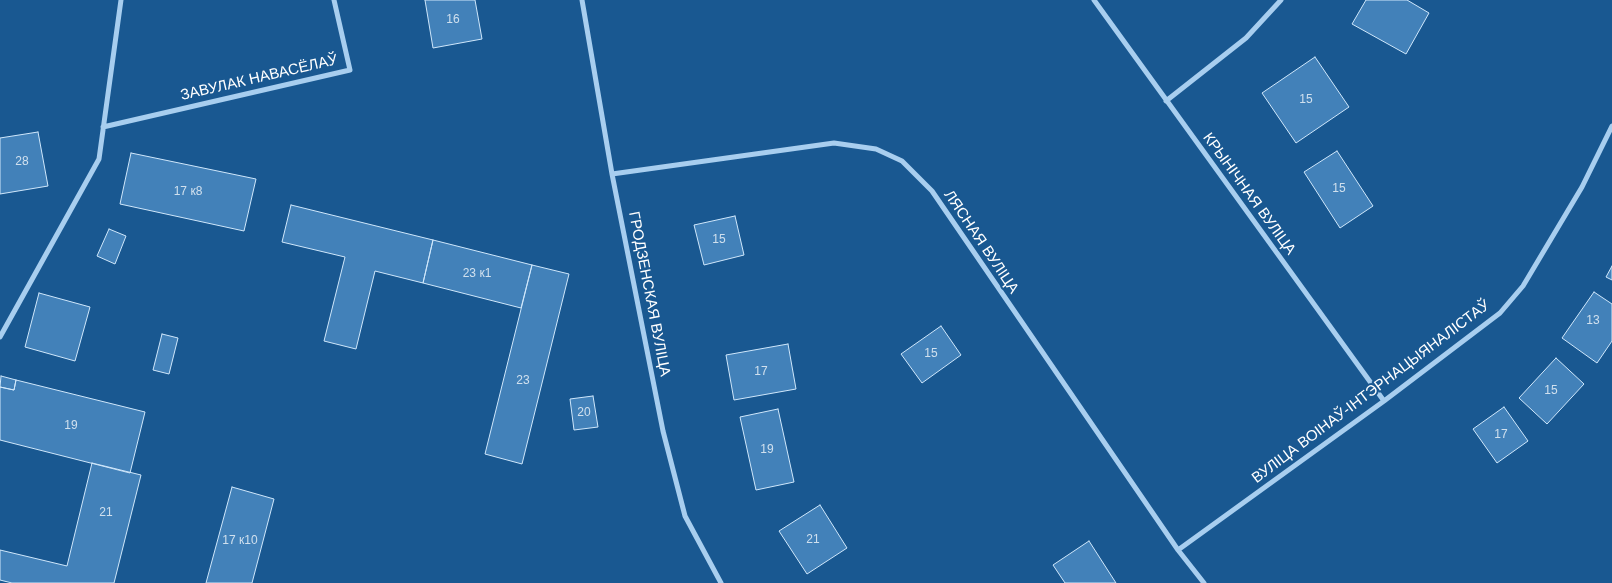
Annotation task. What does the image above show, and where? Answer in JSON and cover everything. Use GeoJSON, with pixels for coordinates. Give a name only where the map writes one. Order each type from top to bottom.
{"type":"FeatureCollection","features":[{"type":"Feature","properties":{"kind":"street"},"geometry":{"type":"LineString","coordinates":[[0,337],[99,159],[121,0]]}},
{"type":"Feature","properties":{"kind":"street","name":"ЗАВУЛАК НАВАСЁЛАЎ"},"geometry":{"type":"LineString","coordinates":[[103,126],[350,70],[334,0]]}},
{"type":"Feature","properties":{"kind":"street","name":"ГРОДЗЕНСКАЯ ВУЛІЦА"},"geometry":{"type":"LineString","coordinates":[[582,0],[612,174],[663,431],[686,516],[721,583]]}},
{"type":"Feature","properties":{"kind":"street","name":"КРЫНІЧНАЯ ВУЛІЦА"},"geometry":{"type":"LineString","coordinates":[[1094,0],[1384,401]]}},
{"type":"Feature","properties":{"kind":"street"},"geometry":{"type":"LineString","coordinates":[[1166,101],[1246,38],[1282,0]]}},
{"type":"Feature","properties":{"kind":"street","name":"ВУЛІЦА ВОІНАЎ-ІНТЭРНАЦЫЯНАЛІСТАЎ"},"geometry":{"type":"LineString","coordinates":[[1178,550],[1384,401],[1500,313],[1518,292],[1582,187],[1612,126]]}},
{"type":"Feature","properties":{"kind":"street","name":"ЛЯСНАЯ ВУЛІЦА"},"geometry":{"type":"LineString","coordinates":[[612,174],[834,143],[876,149],[902,161],[932,191],[1178,550],[1204,583]]}},
{"type":"Feature","properties":{"kind":"building"},"geometry":{"type":"Polygon","coordinates":[[[425,0],[475,0],[482,39],[433,48],[425,0]]]}},
{"type":"Feature","properties":{"kind":"building"},"geometry":{"type":"Polygon","coordinates":[[[1366,0],[1407,0],[1429,13],[1406,54],[1352,24],[1366,0]]]}},
{"type":"Feature","properties":{"kind":"building"},"geometry":{"type":"Polygon","coordinates":[[[1315,57],[1349,107],[1296,143],[1262,93],[1315,57]]]}},
{"type":"Feature","properties":{"kind":"building"},"geometry":{"type":"Polygon","coordinates":[[[38,132],[48,186],[0,194],[0,138],[38,132]]]}},
{"type":"Feature","properties":{"kind":"building"},"geometry":{"type":"Polygon","coordinates":[[[1337,151],[1373,206],[1340,228],[1304,172],[1337,151]]]}},
{"type":"Feature","properties":{"kind":"building"},"geometry":{"type":"Polygon","coordinates":[[[131,153],[256,179],[244,231],[120,204],[131,153]]]}},
{"type":"Feature","properties":{"kind":"building"},"geometry":{"type":"Polygon","coordinates":[[[291,205],[433,240],[423,283],[375,271],[356,349],[324,341],[345,257],[282,242],[291,205]]]}},
{"type":"Feature","properties":{"kind":"building"},"geometry":{"type":"Polygon","coordinates":[[[735,216],[744,255],[704,265],[694,225],[735,216]]]}},
{"type":"Feature","properties":{"kind":"building"},"geometry":{"type":"Polygon","coordinates":[[[109,229],[126,236],[115,264],[97,256],[109,229]]]}},
{"type":"Feature","properties":{"kind":"building"},"geometry":{"type":"Polygon","coordinates":[[[433,240],[532,265],[521,308],[423,283],[433,240]]]}},
{"type":"Feature","properties":{"kind":"building"},"geometry":{"type":"Polygon","coordinates":[[[532,265],[569,274],[522,464],[485,454],[532,265]]]}},
{"type":"Feature","properties":{"kind":"building"},"geometry":{"type":"Polygon","coordinates":[[[1612,266],[1612,280],[1606,277],[1612,266]]]}},
{"type":"Feature","properties":{"kind":"building"},"geometry":{"type":"Polygon","coordinates":[[[1594,292],[1612,304],[1612,341],[1597,363],[1562,338],[1594,292]]]}},
{"type":"Feature","properties":{"kind":"building"},"geometry":{"type":"Polygon","coordinates":[[[39,293],[90,307],[75,361],[25,347],[39,293]]]}},
{"type":"Feature","properties":{"kind":"building"},"geometry":{"type":"Polygon","coordinates":[[[941,326],[961,355],[922,383],[901,354],[941,326]]]}},
{"type":"Feature","properties":{"kind":"building"},"geometry":{"type":"Polygon","coordinates":[[[162,334],[178,338],[169,374],[153,370],[162,334]]]}},
{"type":"Feature","properties":{"kind":"building"},"geometry":{"type":"Polygon","coordinates":[[[788,344],[796,389],[734,400],[726,355],[788,344]]]}},
{"type":"Feature","properties":{"kind":"building"},"geometry":{"type":"Polygon","coordinates":[[[1556,358],[1584,384],[1547,424],[1519,398],[1556,358]]]}},
{"type":"Feature","properties":{"kind":"building"},"geometry":{"type":"Polygon","coordinates":[[[1,376],[16,380],[14,390],[0,387],[1,376]]]}},
{"type":"Feature","properties":{"kind":"building"},"geometry":{"type":"Polygon","coordinates":[[[16,380],[145,412],[130,473],[0,440],[0,387],[14,390],[16,380]]]}},
{"type":"Feature","properties":{"kind":"building"},"geometry":{"type":"Polygon","coordinates":[[[593,396],[598,427],[574,430],[570,399],[593,396]]]}},
{"type":"Feature","properties":{"kind":"building"},"geometry":{"type":"Polygon","coordinates":[[[1504,407],[1528,441],[1497,463],[1473,429],[1504,407]]]}},
{"type":"Feature","properties":{"kind":"building"},"geometry":{"type":"Polygon","coordinates":[[[778,409],[794,482],[756,490],[740,417],[778,409]]]}},
{"type":"Feature","properties":{"kind":"building"},"geometry":{"type":"Polygon","coordinates":[[[92,463],[141,475],[114,583],[12,583],[0,580],[0,550],[67,566],[92,463]]]}},
{"type":"Feature","properties":{"kind":"building"},"geometry":{"type":"Polygon","coordinates":[[[232,487],[274,499],[252,583],[206,583],[232,487]]]}},
{"type":"Feature","properties":{"kind":"building"},"geometry":{"type":"Polygon","coordinates":[[[820,505],[847,548],[807,574],[779,531],[820,505]]]}},
{"type":"Feature","properties":{"kind":"building"},"geometry":{"type":"Polygon","coordinates":[[[1089,541],[1116,583],[1065,583],[1053,565],[1089,541]]]}}]}
